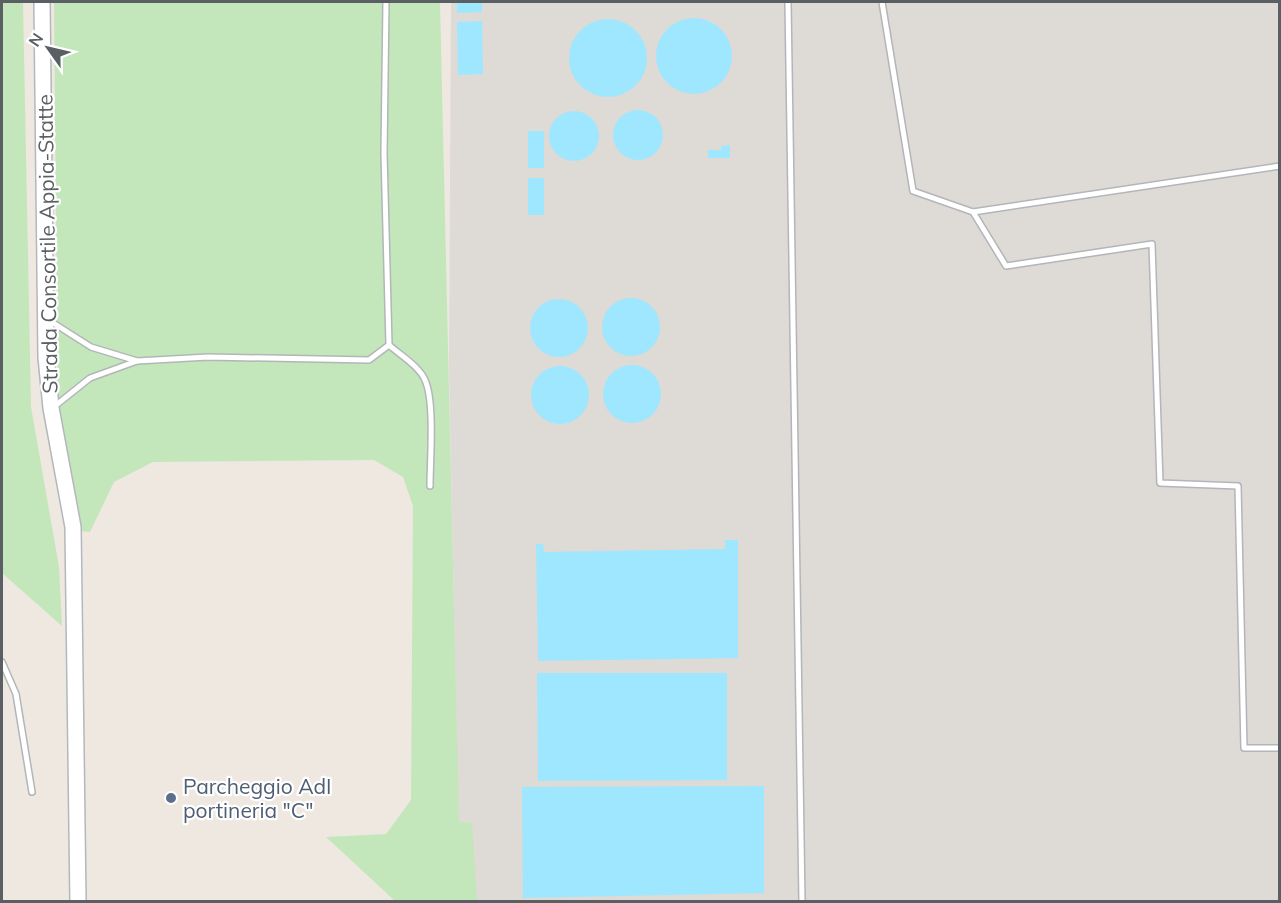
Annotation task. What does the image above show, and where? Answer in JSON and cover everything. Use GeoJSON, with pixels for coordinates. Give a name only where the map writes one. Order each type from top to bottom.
{"type":"FeatureCollection","features":[{"type":"Feature","properties":{"kind":"street","name":"Strada Consortile Appia-Statte"},"geometry":{"type":"LineString","coordinates":[[42,2],[45,317],[51,408],[73,527],[78,902]]}},
{"type":"Feature","properties":{"kind":"street","name":"Strada Consortile Appia-Statte"},"geometry":{"type":"LineString","coordinates":[[77,845],[83,902]]}},
{"type":"Feature","properties":{"kind":"lane"},"geometry":{"type":"LineString","coordinates":[[386,2],[384,153],[388,345]]}},
{"type":"Feature","properties":{"kind":"lane"},"geometry":{"type":"LineString","coordinates":[[788,2],[802,902]]}},
{"type":"Feature","properties":{"kind":"lane"},"geometry":{"type":"LineString","coordinates":[[882,2],[912,191],[973,212],[1280,166]]}},
{"type":"Feature","properties":{"kind":"lane"},"geometry":{"type":"LineString","coordinates":[[973,212],[1006,266],[1152,244],[1160,483],[1238,486],[1244,748],[1280,748]]}},
{"type":"Feature","properties":{"kind":"lane"},"geometry":{"type":"LineString","coordinates":[[45,317],[91,347],[137,360],[208,357],[369,360],[388,345]]}},
{"type":"Feature","properties":{"kind":"lane"},"geometry":{"type":"LineString","coordinates":[[388,345],[413,365],[425,380],[430,405],[430,486]]}},
{"type":"Feature","properties":{"kind":"lane"},"geometry":{"type":"LineString","coordinates":[[51,408],[90,378],[137,360]]}},
{"type":"Feature","properties":{"kind":"lane"},"geometry":{"type":"LineString","coordinates":[[2,662],[16,694],[32,792]]}},
{"type":"Feature","properties":{"kind":"shaded area"},"geometry":{"type":"Polygon","coordinates":[[[451,2],[1279,2],[1279,901],[460,901],[449,368],[451,2]]]}},
{"type":"Feature","properties":{"kind":"green space"},"geometry":{"type":"Polygon","coordinates":[[[2,2],[23,2],[31,407],[59,567],[62,626],[2,573],[2,2]]]}},
{"type":"Feature","properties":{"kind":"green space"},"geometry":{"type":"Polygon","coordinates":[[[54,2],[440,2],[459,822],[472,823],[477,901],[395,901],[326,837],[386,834],[411,800],[413,506],[403,477],[374,460],[153,462],[114,482],[90,532],[78,531],[58,440],[54,2]]]}},
{"type":"Feature","properties":{"kind":"water"},"geometry":{"type":"Polygon","coordinates":[[[457,2],[482,2],[482,12],[457,13],[457,2]]]}},
{"type":"Feature","properties":{"kind":"water"},"geometry":{"type":"Polygon","coordinates":[[[702,18],[715,24],[726,35],[732,48],[730,71],[715,88],[702,94],[686,94],[673,88],[658,71],[656,48],[662,35],[679,20],[702,18]]]}},
{"type":"Feature","properties":{"kind":"water"},"geometry":{"type":"Polygon","coordinates":[[[608,19],[623,22],[635,31],[644,43],[647,58],[644,73],[635,85],[623,94],[608,97],[593,94],[581,85],[572,73],[569,58],[572,43],[581,31],[593,22],[608,19]]]}},
{"type":"Feature","properties":{"kind":"water"},"geometry":{"type":"Polygon","coordinates":[[[482,21],[483,74],[458,75],[457,22],[482,21]]]}},
{"type":"Feature","properties":{"kind":"water"},"geometry":{"type":"Polygon","coordinates":[[[633,110],[643,110],[656,117],[663,130],[663,140],[656,153],[643,160],[633,160],[624,156],[617,149],[613,140],[613,130],[617,121],[624,114],[633,110]]]}},
{"type":"Feature","properties":{"kind":"water"},"geometry":{"type":"Polygon","coordinates":[[[574,111],[592,118],[599,136],[592,154],[574,161],[556,154],[549,136],[556,118],[574,111]]]}},
{"type":"Feature","properties":{"kind":"water"},"geometry":{"type":"Polygon","coordinates":[[[528,131],[544,131],[544,168],[528,168],[528,131]]]}},
{"type":"Feature","properties":{"kind":"water"},"geometry":{"type":"Polygon","coordinates":[[[730,145],[730,158],[708,158],[708,150],[721,150],[721,146],[730,145]]]}},
{"type":"Feature","properties":{"kind":"water"},"geometry":{"type":"Polygon","coordinates":[[[528,178],[544,178],[544,215],[528,215],[528,178]]]}},
{"type":"Feature","properties":{"kind":"water"},"geometry":{"type":"Polygon","coordinates":[[[625,298],[637,298],[652,306],[660,321],[660,333],[652,348],[637,356],[625,356],[610,348],[602,333],[602,321],[610,306],[625,298]]]}},
{"type":"Feature","properties":{"kind":"water"},"geometry":{"type":"Polygon","coordinates":[[[553,299],[565,299],[580,307],[588,322],[588,334],[580,349],[565,357],[553,357],[538,349],[530,334],[530,322],[538,307],[553,299]]]}},
{"type":"Feature","properties":{"kind":"water"},"geometry":{"type":"Polygon","coordinates":[[[626,365],[638,365],[653,373],[661,388],[661,400],[653,415],[638,423],[626,423],[611,415],[603,400],[603,388],[611,373],[626,365]]]}},
{"type":"Feature","properties":{"kind":"water"},"geometry":{"type":"Polygon","coordinates":[[[554,366],[566,366],[581,374],[589,389],[589,401],[581,416],[566,424],[554,424],[539,416],[531,401],[531,389],[539,374],[554,366]]]}},
{"type":"Feature","properties":{"kind":"water"},"geometry":{"type":"Polygon","coordinates":[[[725,540],[738,540],[738,658],[538,661],[536,544],[543,544],[544,552],[725,549],[725,540]]]}},
{"type":"Feature","properties":{"kind":"water"},"geometry":{"type":"Polygon","coordinates":[[[537,673],[727,673],[727,780],[538,781],[537,673]]]}},
{"type":"Feature","properties":{"kind":"water"},"geometry":{"type":"Polygon","coordinates":[[[764,786],[764,893],[523,898],[522,787],[764,786]]]}},
{"type":"Feature","properties":{"kind":"place","name":"Parcheggio AdI portineria \"C\""},"geometry":{"type":"Point","coordinates":[171,798]}}]}
